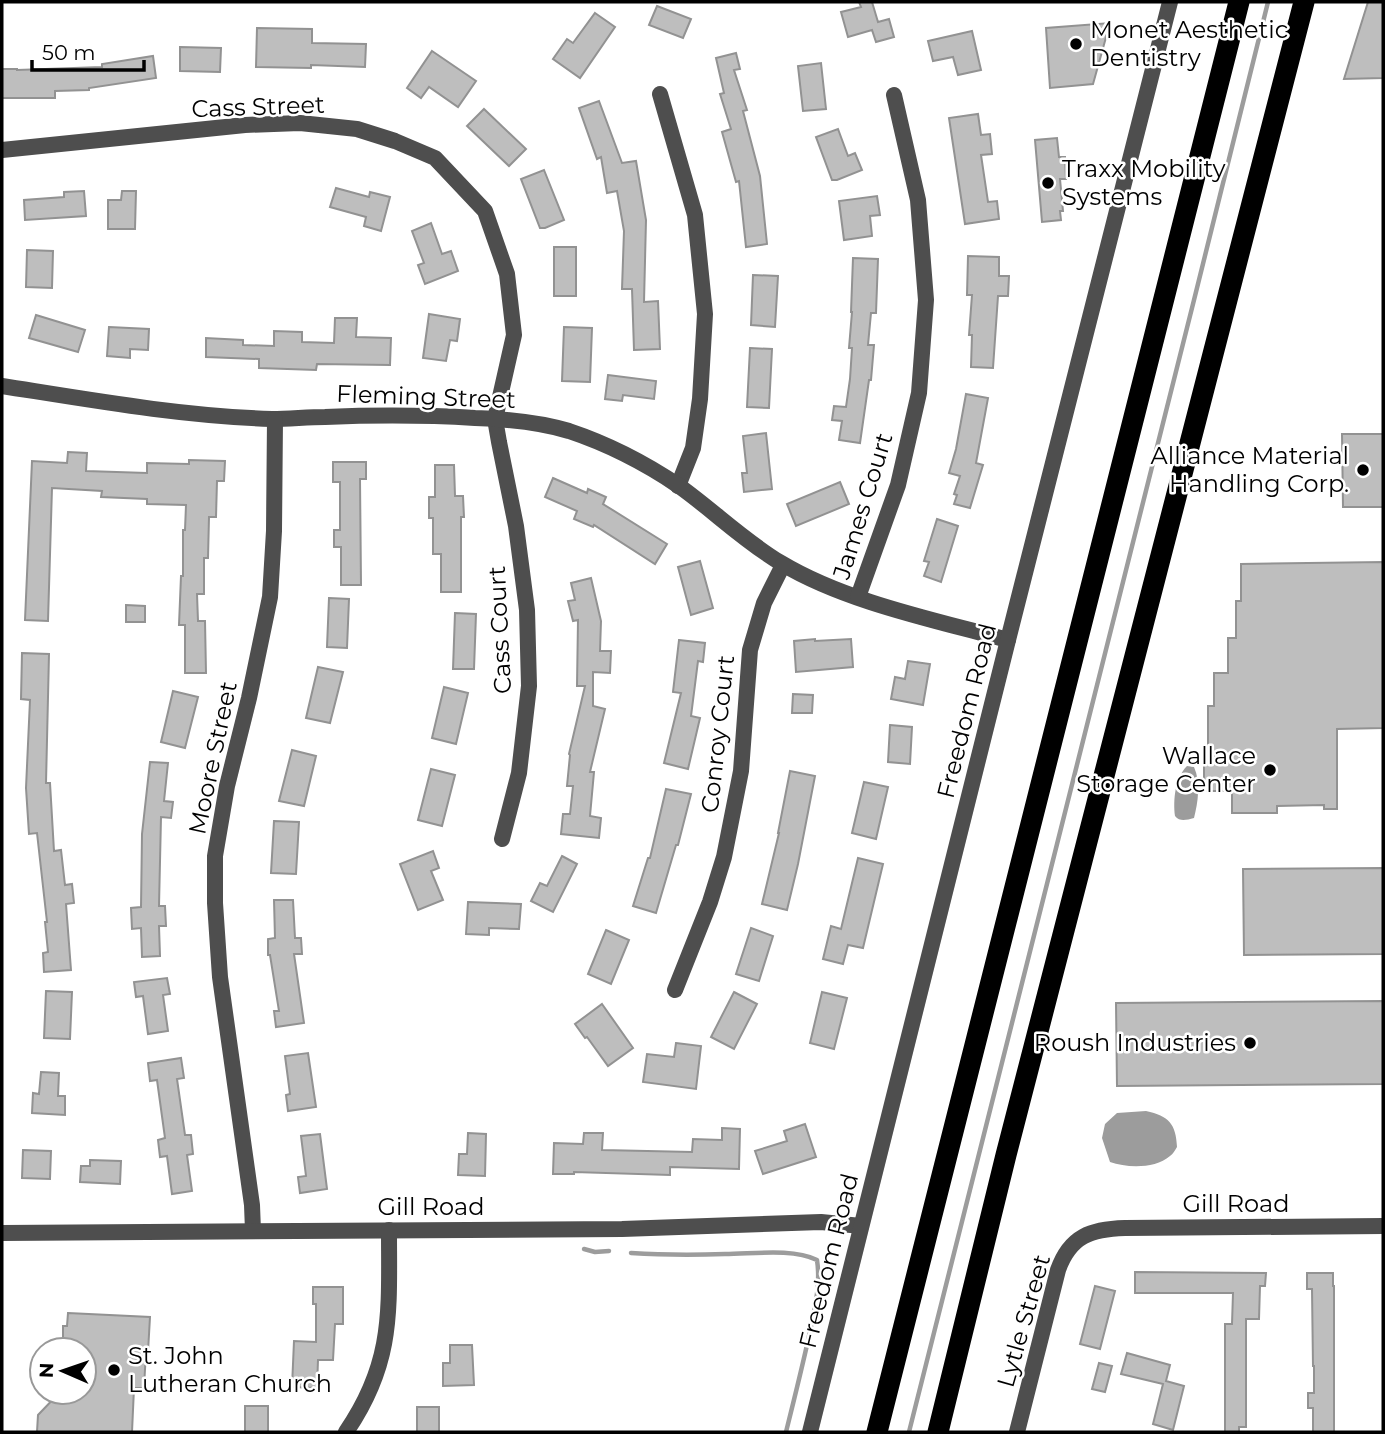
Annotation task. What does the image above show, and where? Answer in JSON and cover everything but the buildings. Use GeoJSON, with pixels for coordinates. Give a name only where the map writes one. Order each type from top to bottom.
{"type":"FeatureCollection","features":[{"type":"Feature","properties":{"kind":"highway"},"geometry":{"type":"LineString","coordinates":[[877,1432],[1239,2]]}},
{"type":"Feature","properties":{"kind":"highway"},"geometry":{"type":"LineString","coordinates":[[938,1432],[1006,1155],[1304,7]]}},
{"type":"Feature","properties":{"kind":"street","name":"Freedom Road"},"geometry":{"type":"LineString","coordinates":[[810,1432],[1170,2]]}},
{"type":"Feature","properties":{"kind":"street"},"geometry":{"type":"LineString","coordinates":[[660,94],[695,215],[705,314],[694,449],[678,486]]}},
{"type":"Feature","properties":{"kind":"street","name":"James Court"},"geometry":{"type":"LineString","coordinates":[[858,597],[898,485],[919,393],[926,300],[918,200],[894,95]]}},
{"type":"Feature","properties":{"kind":"street","name":"Cass Street"},"geometry":{"type":"LineString","coordinates":[[2,150],[245,125],[300,123],[357,129],[435,158],[485,211],[508,274],[514,335],[495,419]]}},
{"type":"Feature","properties":{"kind":"street","name":"Fleming Street"},"geometry":{"type":"LineString","coordinates":[[2,386],[228,417],[275,419],[433,415],[526,422],[566,430],[603,443],[641,463],[678,486],[753,546],[783,565],[820,583],[858,597],[1008,640]]}},
{"type":"Feature","properties":{"kind":"street","name":"Moore Street"},"geometry":{"type":"LineString","coordinates":[[253,1231],[220,977],[215,856],[227,786],[270,597],[274,531],[275,419]]}},
{"type":"Feature","properties":{"kind":"street","name":"Cass Court"},"geometry":{"type":"LineString","coordinates":[[495,419],[516,526],[527,610],[529,686],[519,773],[502,839]]}},
{"type":"Feature","properties":{"kind":"street","name":"Conroy Court"},"geometry":{"type":"LineString","coordinates":[[675,989],[710,902],[724,857],[741,771],[750,650],[764,603],[783,565]]}},
{"type":"Feature","properties":{"kind":"street","name":"Gill Road"},"geometry":{"type":"LineString","coordinates":[[2,1233],[622,1228],[821,1222],[861,1226]]}},
{"type":"Feature","properties":{"kind":"street","name":"Gill Road"},"geometry":{"type":"LineString","coordinates":[[1090,1233],[1125,1228],[1383,1226]]}},
{"type":"Feature","properties":{"kind":"street"},"geometry":{"type":"LineString","coordinates":[[346,1432],[368,1397],[380,1366],[387,1336],[389,1230]]}},
{"type":"Feature","properties":{"kind":"street","name":"Lytle Street"},"geometry":{"type":"LineString","coordinates":[[1017,1432],[1062,1258],[1075,1241],[1090,1233]]}},
{"type":"Feature","properties":{"kind":"shaded area"},"geometry":{"type":"Polygon","coordinates":[[[1187,766],[1194,767],[1198,779],[1197,806],[1194,818],[1183,820],[1175,816],[1175,796],[1177,783],[1187,766]]]}},
{"type":"Feature","properties":{"kind":"shaded area"},"geometry":{"type":"Polygon","coordinates":[[[1146,1111],[1170,1122],[1176,1139],[1177,1147],[1174,1152],[1164,1160],[1149,1165],[1132,1166],[1110,1162],[1102,1138],[1105,1124],[1117,1113],[1146,1111]]]}},
{"type":"Feature","properties":{"kind":"waterway"},"geometry":{"type":"LineString","coordinates":[[909,1432],[1268,2]]}},
{"type":"Feature","properties":{"kind":"waterway"},"geometry":{"type":"LineString","coordinates":[[584,1249],[595,1252],[609,1251]]}},
{"type":"Feature","properties":{"kind":"waterway"},"geometry":{"type":"LineString","coordinates":[[631,1253],[784,1253],[817,1260],[818,1289],[815,1308],[786,1432]]}},
{"type":"Feature","properties":{"kind":"place","name":"Monet Aesthetic Dentistry"},"geometry":{"type":"Point","coordinates":[1076,44]}},
{"type":"Feature","properties":{"kind":"place","name":"Traxx Mobility Systems"},"geometry":{"type":"Point","coordinates":[1048,183]}},
{"type":"Feature","properties":{"kind":"place","name":"Alliance Material Handling Corp."},"geometry":{"type":"Point","coordinates":[1363,470]}},
{"type":"Feature","properties":{"kind":"place","name":"Wallace Storage Center"},"geometry":{"type":"Point","coordinates":[1270,770]}},
{"type":"Feature","properties":{"kind":"place","name":"Roush Industries"},"geometry":{"type":"Point","coordinates":[1250,1043]}},
{"type":"Feature","properties":{"kind":"place","name":"St. John Lutheran Church"},"geometry":{"type":"Point","coordinates":[114,1370]}}]}
